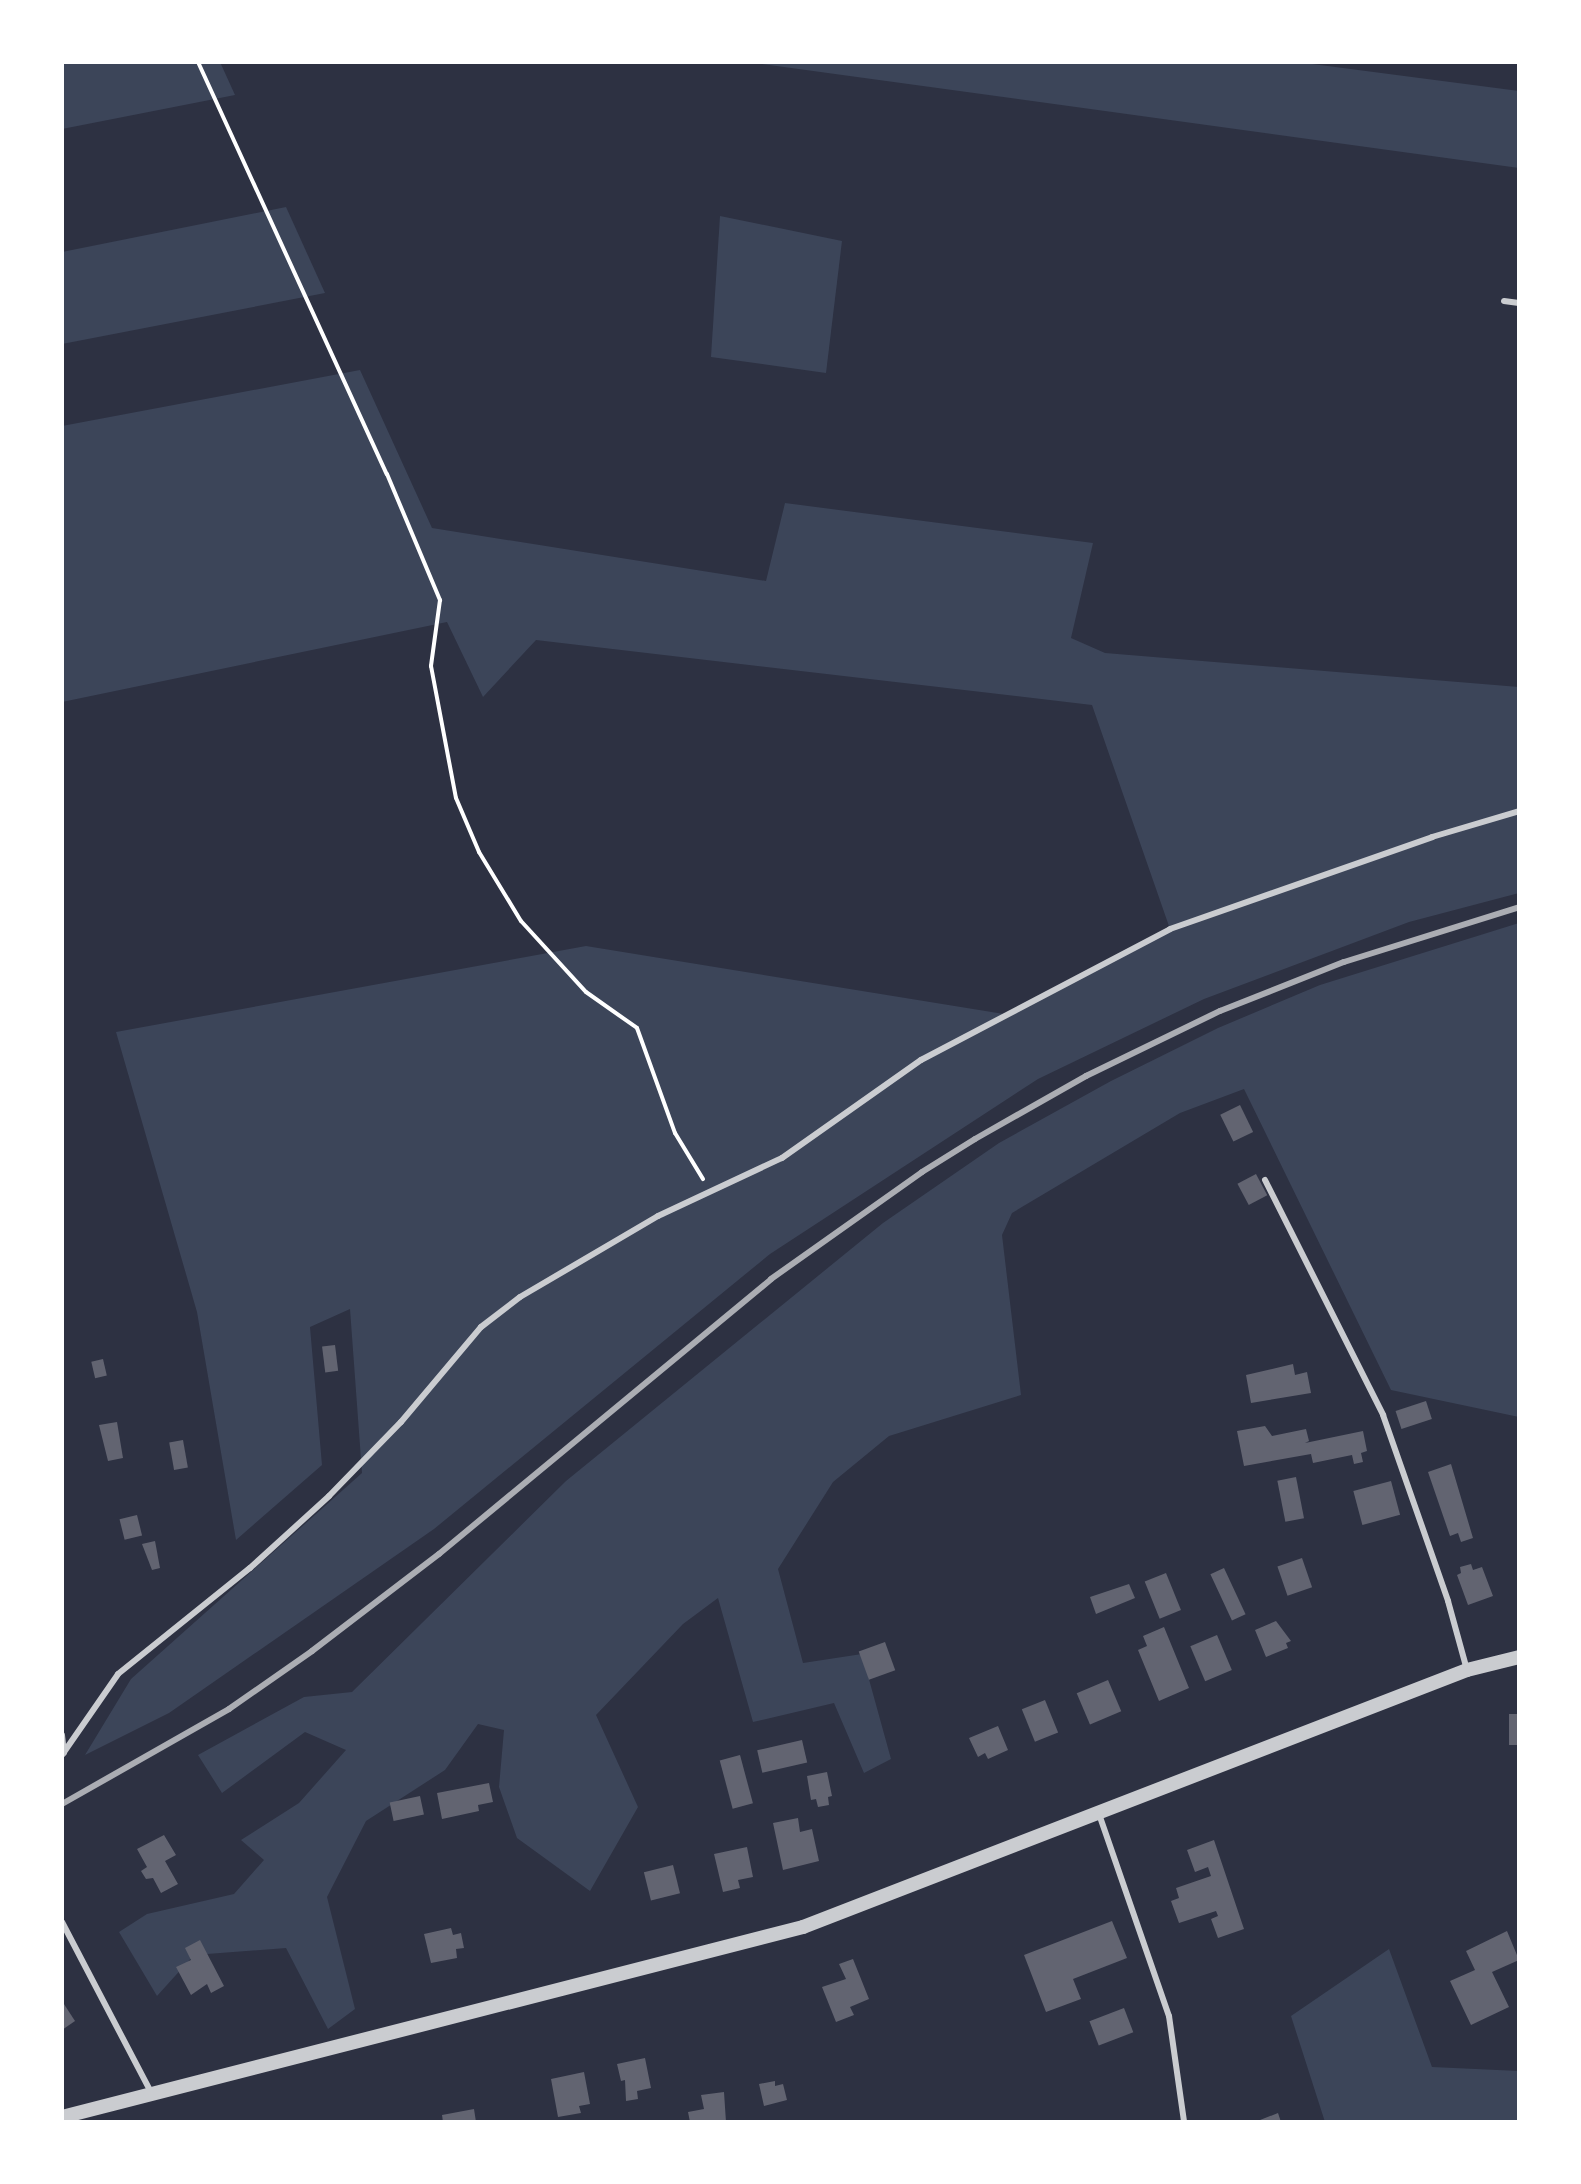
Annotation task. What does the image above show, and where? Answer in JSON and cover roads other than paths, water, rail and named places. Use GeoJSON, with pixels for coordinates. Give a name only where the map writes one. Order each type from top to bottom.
{"type":"FeatureCollection","features":[{"type":"Feature","properties":{"kind":"street"},"geometry":{"type":"LineString","coordinates":[[62,2117],[803,1927],[930,1881],[1467,1670],[1519,1657]]}},
{"type":"Feature","properties":{"kind":"lane"},"geometry":{"type":"LineString","coordinates":[[1504,301],[1519,303]]}},
{"type":"Feature","properties":{"kind":"lane"},"geometry":{"type":"LineString","coordinates":[[63,1754],[118,1674],[250,1568],[329,1496],[401,1422],[481,1327],[565,1269],[658,1216],[782,1158],[921,1060],[1170,929],[1432,837],[1519,811]]}},
{"type":"Feature","properties":{"kind":"lane"},"geometry":{"type":"LineString","coordinates":[[1265,1180],[1383,1415],[1448,1601],[1467,1670]]}},
{"type":"Feature","properties":{"kind":"lane"},"geometry":{"type":"LineString","coordinates":[[62,1735],[63,1754]]}},
{"type":"Feature","properties":{"kind":"lane"},"geometry":{"type":"LineString","coordinates":[[1099,1814],[1169,2016],[1184,2122]]}},
{"type":"Feature","properties":{"kind":"lane"},"geometry":{"type":"LineString","coordinates":[[62,1922],[152,2094]]}},
{"type":"Feature","properties":{"kind":"railway"},"geometry":{"type":"LineString","coordinates":[[62,1804],[229,1709],[312,1651],[439,1554],[771,1279],[922,1172],[975,1139],[1086,1076],[1220,1011],[1344,962],[1519,907]]}}]}
